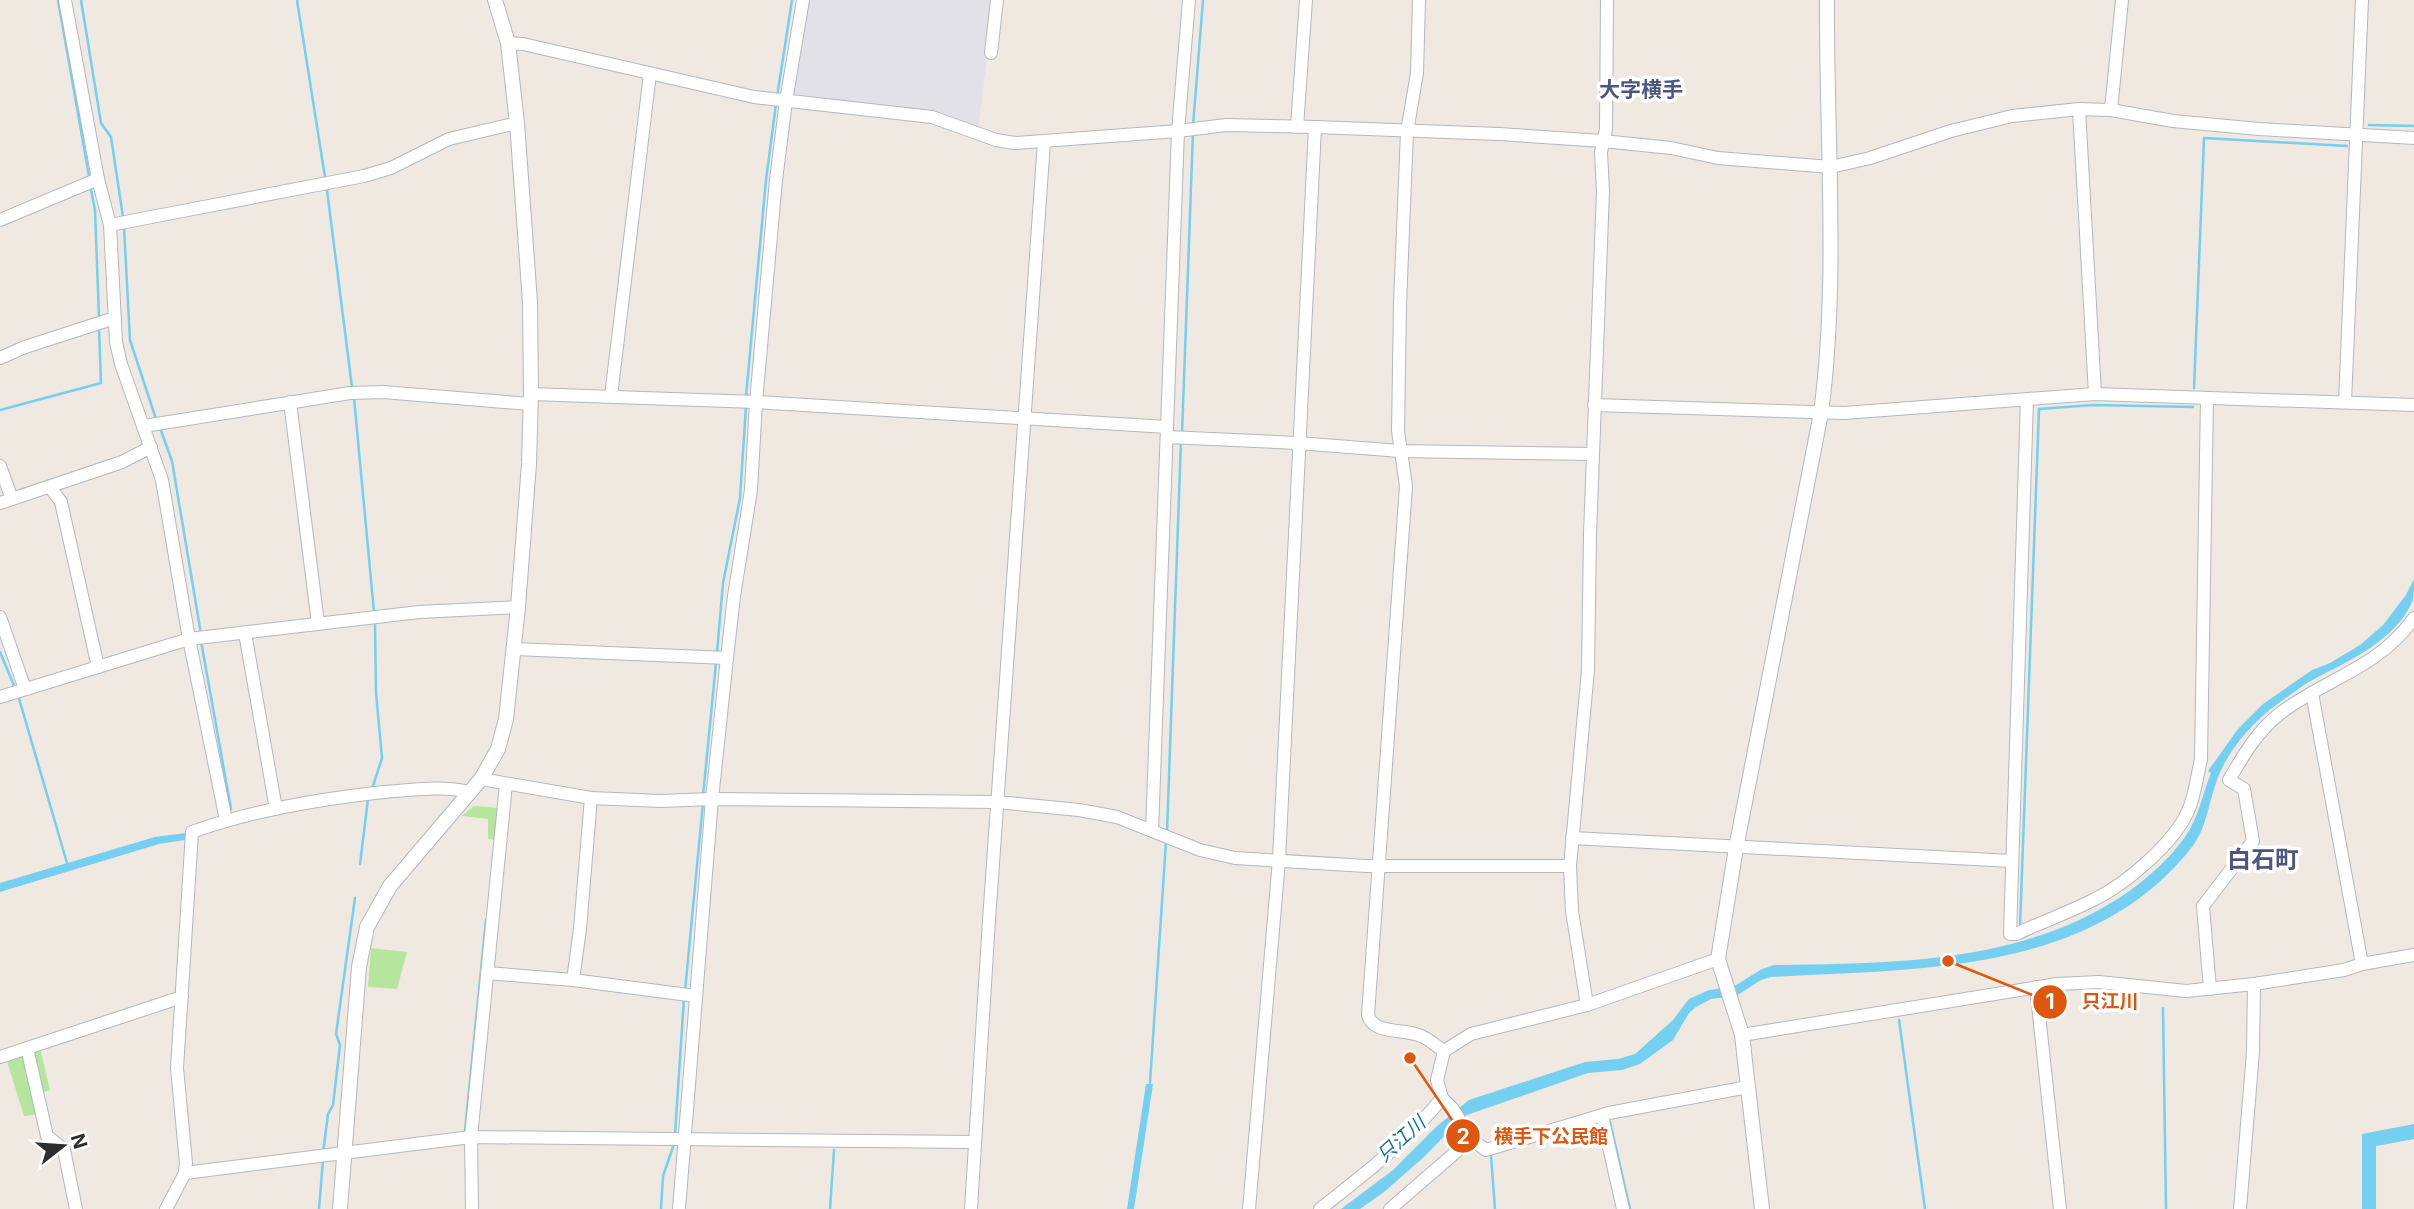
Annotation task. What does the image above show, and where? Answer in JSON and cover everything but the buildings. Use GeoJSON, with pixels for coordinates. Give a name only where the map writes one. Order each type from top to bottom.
{"type":"FeatureCollection","features":[{"type":"Feature","properties":{"kind":"street"},"geometry":{"type":"LineString","coordinates":[[65,0],[98,179],[119,223],[116,342],[121,364],[154,424],[151,447],[162,480],[199,638],[226,820]]}},
{"type":"Feature","properties":{"kind":"street"},"geometry":{"type":"LineString","coordinates":[[340,1209],[359,967],[367,927],[390,886],[481,779],[498,749],[506,719],[529,464],[530,302],[517,123],[508,43],[495,0]]}},
{"type":"Feature","properties":{"kind":"street"},"geometry":{"type":"LineString","coordinates":[[679,1209],[677,1140],[688,995],[734,596],[751,490],[776,180],[803,0]]}},
{"type":"Feature","properties":{"kind":"street"},"geometry":{"type":"LineString","coordinates":[[991,53],[997,0]]}},
{"type":"Feature","properties":{"kind":"street"},"geometry":{"type":"LineString","coordinates":[[1155,832],[1169,434],[1188,130],[1189,0]]}},
{"type":"Feature","properties":{"kind":"street"},"geometry":{"type":"LineString","coordinates":[[1297,127],[1306,0]]}},
{"type":"Feature","properties":{"kind":"street"},"geometry":{"type":"LineString","coordinates":[[1419,0],[1417,74],[1407,132],[1400,304],[1398,431],[1405,486],[1368,1020],[1376,1027],[1421,1036],[1444,1051]]}},
{"type":"Feature","properties":{"kind":"street"},"geometry":{"type":"LineString","coordinates":[[1587,1005],[1572,911],[1570,866],[1588,670],[1594,405],[1603,191],[1601,152],[1606,129],[1607,0]]}},
{"type":"Feature","properties":{"kind":"street"},"geometry":{"type":"LineString","coordinates":[[1762,1209],[1742,1035],[1718,959],[1736,848],[1821,413],[1828,360],[1831,167],[1826,92],[1827,0]]}},
{"type":"Feature","properties":{"kind":"street"},"geometry":{"type":"LineString","coordinates":[[2111,110],[2122,0]]}},
{"type":"Feature","properties":{"kind":"street"},"geometry":{"type":"LineString","coordinates":[[2345,402],[2362,0]]}},
{"type":"Feature","properties":{"kind":"street"},"geometry":{"type":"LineString","coordinates":[[508,43],[523,44],[771,100],[932,117],[996,140],[1015,143],[1226,125],[1315,127],[1603,141],[1671,148],[1718,158],[1831,167],[1870,158],[1951,131],[2012,116],[2079,109],[2111,110],[2173,121],[2414,138]]}},
{"type":"Feature","properties":{"kind":"street"},"geometry":{"type":"LineString","coordinates":[[611,396],[650,74]]}},
{"type":"Feature","properties":{"kind":"street"},"geometry":{"type":"LineString","coordinates":[[2079,109],[2095,394]]}},
{"type":"Feature","properties":{"kind":"street"},"geometry":{"type":"LineString","coordinates":[[119,223],[364,176],[391,168],[449,139],[517,123]]}},
{"type":"Feature","properties":{"kind":"street"},"geometry":{"type":"LineString","coordinates":[[1249,1209],[1279,860],[1315,127]]}},
{"type":"Feature","properties":{"kind":"street"},"geometry":{"type":"LineString","coordinates":[[971,1209],[1044,142]]}},
{"type":"Feature","properties":{"kind":"street"},"geometry":{"type":"LineString","coordinates":[[0,220],[98,179]]}},
{"type":"Feature","properties":{"kind":"street"},"geometry":{"type":"LineString","coordinates":[[0,358],[25,347],[115,318]]}},
{"type":"Feature","properties":{"kind":"street"},"geometry":{"type":"LineString","coordinates":[[154,424],[350,393],[531,399],[611,396],[740,401],[1025,419],[1169,434],[1188,439],[1298,443],[1400,451],[1593,454]]}},
{"type":"Feature","properties":{"kind":"street"},"geometry":{"type":"LineString","coordinates":[[1594,405],[1821,413],[2095,394],[2414,405]]}},
{"type":"Feature","properties":{"kind":"street"},"geometry":{"type":"LineString","coordinates":[[2028,399],[2010,934],[2016,934],[2098,898],[2141,867],[2163,847],[2189,809],[2201,759],[2207,398]]}},
{"type":"Feature","properties":{"kind":"street"},"geometry":{"type":"LineString","coordinates":[[290,402],[318,624]]}},
{"type":"Feature","properties":{"kind":"street"},"geometry":{"type":"LineString","coordinates":[[0,466],[6,501],[122,462],[151,447]]}},
{"type":"Feature","properties":{"kind":"street"},"geometry":{"type":"LineString","coordinates":[[50,487],[61,502],[98,667]]}},
{"type":"Feature","properties":{"kind":"street"},"geometry":{"type":"LineString","coordinates":[[0,697],[199,638],[419,612],[518,607]]}},
{"type":"Feature","properties":{"kind":"street"},"geometry":{"type":"LineString","coordinates":[[0,617],[24,690]]}},
{"type":"Feature","properties":{"kind":"street"},"geometry":{"type":"LineString","coordinates":[[2210,989],[2203,906],[2253,841],[2244,789],[2229,780],[2249,744],[2277,716],[2312,692],[2357,670],[2401,637],[2414,618]]}},
{"type":"Feature","properties":{"kind":"street"},"geometry":{"type":"LineString","coordinates":[[245,633],[276,809]]}},
{"type":"Feature","properties":{"kind":"street"},"geometry":{"type":"LineString","coordinates":[[514,649],[727,658]]}},
{"type":"Feature","properties":{"kind":"street"},"geometry":{"type":"LineString","coordinates":[[2312,692],[2362,964]]}},
{"type":"Feature","properties":{"kind":"street"},"geometry":{"type":"LineString","coordinates":[[481,779],[591,798],[661,801],[712,799],[997,802],[1079,810],[1117,817],[1200,850],[1235,858],[1378,865],[1570,866]]}},
{"type":"Feature","properties":{"kind":"street"},"geometry":{"type":"LineString","coordinates":[[472,1209],[471,1137],[506,784]]}},
{"type":"Feature","properties":{"kind":"street"},"geometry":{"type":"LineString","coordinates":[[166,1209],[185,1173],[177,1068],[192,832],[226,820],[335,797],[421,789],[457,789],[470,792]]}},
{"type":"Feature","properties":{"kind":"street"},"geometry":{"type":"LineString","coordinates":[[573,980],[591,798]]}},
{"type":"Feature","properties":{"kind":"street"},"geometry":{"type":"LineString","coordinates":[[1572,838],[2012,861]]}},
{"type":"Feature","properties":{"kind":"street"},"geometry":{"type":"LineString","coordinates":[[1742,1035],[2036,987],[2099,982],[2186,991],[2210,989],[2344,970],[2414,955]]}},
{"type":"Feature","properties":{"kind":"street"},"geometry":{"type":"LineString","coordinates":[[1718,959],[1587,1005],[1471,1034],[1444,1051],[1437,1080],[1442,1098],[1486,1150],[1602,1116],[1748,1087]]}},
{"type":"Feature","properties":{"kind":"street"},"geometry":{"type":"LineString","coordinates":[[487,972],[688,995]]}},
{"type":"Feature","properties":{"kind":"street"},"geometry":{"type":"LineString","coordinates":[[2240,1209],[2253,1052],[2254,984]]}},
{"type":"Feature","properties":{"kind":"street"},"geometry":{"type":"LineString","coordinates":[[2036,987],[2060,1209]]}},
{"type":"Feature","properties":{"kind":"street"},"geometry":{"type":"LineString","coordinates":[[0,1057],[182,997]]}},
{"type":"Feature","properties":{"kind":"street"},"geometry":{"type":"LineString","coordinates":[[27,1048],[47,1136],[64,1150],[76,1209]]}},
{"type":"Feature","properties":{"kind":"street"},"geometry":{"type":"LineString","coordinates":[[1320,1209],[1391,1151],[1442,1098]]}},
{"type":"Feature","properties":{"kind":"street"},"geometry":{"type":"LineString","coordinates":[[1602,1116],[1623,1209]]}},
{"type":"Feature","properties":{"kind":"street"},"geometry":{"type":"LineString","coordinates":[[1390,1209],[1469,1133]]}},
{"type":"Feature","properties":{"kind":"street"},"geometry":{"type":"LineString","coordinates":[[185,1173],[471,1137],[974,1142]]}},
{"type":"Feature","properties":{"kind":"shaded area"},"geometry":{"type":"Polygon","coordinates":[[[807,0],[994,0],[978,130],[791,97],[807,0]]]}},
{"type":"Feature","properties":{"kind":"green space"},"geometry":{"type":"Polygon","coordinates":[[[474,806],[499,808],[496,840],[488,839],[488,819],[462,816],[474,806]]]}},
{"type":"Feature","properties":{"kind":"green space"},"geometry":{"type":"Polygon","coordinates":[[[371,948],[407,952],[397,989],[368,987],[371,948]]]}},
{"type":"Feature","properties":{"kind":"green space"},"geometry":{"type":"Polygon","coordinates":[[[40,1048],[50,1090],[37,1094],[39,1114],[24,1116],[7,1061],[40,1048]]]}},
{"type":"Feature","properties":{"kind":"water"},"geometry":{"type":"Polygon","coordinates":[[[2414,579],[2413,600],[2406,614],[2385,637],[2358,656],[2299,688],[2254,724],[2231,752],[2220,773],[2204,824],[2192,847],[2151,889],[2105,920],[2053,942],[1999,957],[1942,966],[1771,977],[1761,980],[1736,996],[1711,999],[1696,1007],[1689,1013],[1673,1040],[1640,1064],[1622,1070],[1588,1073],[1464,1116],[1424,1157],[1384,1192],[1360,1209],[1341,1209],[1393,1170],[1436,1127],[1469,1100],[1585,1062],[1618,1059],[1635,1054],[1673,1020],[1689,999],[1709,990],[1733,987],[1762,969],[1774,965],[1866,963],[1957,955],[2046,934],[2088,916],[2136,886],[2159,867],[2179,845],[2197,814],[2211,773],[2208,771],[2238,729],[2263,704],[2312,670],[2330,663],[2360,645],[2383,625],[2406,595],[2414,579]]]}},
{"type":"Feature","properties":{"kind":"water"},"geometry":{"type":"Polygon","coordinates":[[[186,833],[185,840],[159,844],[0,892],[0,883],[155,837],[186,833]]]}},
{"type":"Feature","properties":{"kind":"water"},"geometry":{"type":"Polygon","coordinates":[[[1146,1084],[1153,1084],[1134,1209],[1127,1209],[1146,1084]]]}},
{"type":"Feature","properties":{"kind":"water"},"geometry":{"type":"Polygon","coordinates":[[[2414,1124],[2414,1139],[2376,1146],[2376,1209],[2362,1209],[2362,1134],[2414,1124]]]}},
{"type":"Feature","properties":{"kind":"waterway"},"geometry":{"type":"LineString","coordinates":[[58,0],[89,176]]}},
{"type":"Feature","properties":{"kind":"waterway"},"geometry":{"type":"LineString","coordinates":[[81,0],[101,123],[111,137],[123,217]]}},
{"type":"Feature","properties":{"kind":"waterway"},"geometry":{"type":"LineString","coordinates":[[297,0],[325,177]]}},
{"type":"Feature","properties":{"kind":"waterway"},"geometry":{"type":"LineString","coordinates":[[777,97],[792,0]]}},
{"type":"Feature","properties":{"kind":"waterway"},"geometry":{"type":"LineString","coordinates":[[1193,126],[1203,0]]}},
{"type":"Feature","properties":{"kind":"waterway"},"geometry":{"type":"LineString","coordinates":[[746,396],[766,180],[776,104]]}},
{"type":"Feature","properties":{"kind":"waterway"},"geometry":{"type":"LineString","coordinates":[[2369,125],[2414,126]]}},
{"type":"Feature","properties":{"kind":"waterway"},"geometry":{"type":"LineString","coordinates":[[1182,434],[1193,132]]}},
{"type":"Feature","properties":{"kind":"waterway"},"geometry":{"type":"LineString","coordinates":[[2194,388],[2204,138],[2347,146]]}},
{"type":"Feature","properties":{"kind":"waterway"},"geometry":{"type":"LineString","coordinates":[[91,190],[95,210],[99,318]]}},
{"type":"Feature","properties":{"kind":"waterway"},"geometry":{"type":"LineString","coordinates":[[327,190],[352,387]]}},
{"type":"Feature","properties":{"kind":"waterway"},"geometry":{"type":"LineString","coordinates":[[124,227],[130,340],[156,419]]}},
{"type":"Feature","properties":{"kind":"waterway"},"geometry":{"type":"LineString","coordinates":[[0,410],[101,383],[99,328]]}},
{"type":"Feature","properties":{"kind":"waterway"},"geometry":{"type":"LineString","coordinates":[[354,398],[374,612]]}},
{"type":"Feature","properties":{"kind":"waterway"},"geometry":{"type":"LineString","coordinates":[[2020,926],[2039,409],[2093,405],[2193,407]]}},
{"type":"Feature","properties":{"kind":"waterway"},"geometry":{"type":"LineString","coordinates":[[717,653],[723,583],[740,498],[746,406]]}},
{"type":"Feature","properties":{"kind":"waterway"},"geometry":{"type":"LineString","coordinates":[[160,428],[172,461],[201,634]]}},
{"type":"Feature","properties":{"kind":"waterway"},"geometry":{"type":"LineString","coordinates":[[1167,832],[1181,440]]}},
{"type":"Feature","properties":{"kind":"waterway"},"geometry":{"type":"LineString","coordinates":[[372,789],[382,758],[376,693],[375,623]]}},
{"type":"Feature","properties":{"kind":"waterway"},"geometry":{"type":"LineString","coordinates":[[201,641],[231,809]]}},
{"type":"Feature","properties":{"kind":"waterway"},"geometry":{"type":"LineString","coordinates":[[0,652],[15,688]]}},
{"type":"Feature","properties":{"kind":"waterway"},"geometry":{"type":"LineString","coordinates":[[703,796],[716,663]]}},
{"type":"Feature","properties":{"kind":"waterway"},"geometry":{"type":"LineString","coordinates":[[18,695],[67,863]]}},
{"type":"Feature","properties":{"kind":"waterway"},"geometry":{"type":"LineString","coordinates":[[360,864],[368,799]]}},
{"type":"Feature","properties":{"kind":"waterway"},"geometry":{"type":"LineString","coordinates":[[685,991],[703,803]]}},
{"type":"Feature","properties":{"kind":"waterway"},"geometry":{"type":"LineString","coordinates":[[1150,1083],[1166,842]]}},
{"type":"Feature","properties":{"kind":"waterway"},"geometry":{"type":"LineString","coordinates":[[323,1153],[328,1114],[333,1105],[340,1045],[336,1034],[355,898]]}},
{"type":"Feature","properties":{"kind":"waterway"},"geometry":{"type":"LineString","coordinates":[[465,1131],[486,920]]}},
{"type":"Feature","properties":{"kind":"waterway"},"geometry":{"type":"LineString","coordinates":[[675,1134],[684,998]]}},
{"type":"Feature","properties":{"kind":"waterway"},"geometry":{"type":"LineString","coordinates":[[2163,1008],[2166,1209]]}},
{"type":"Feature","properties":{"kind":"waterway"},"geometry":{"type":"LineString","coordinates":[[1899,1020],[1925,1209]]}},
{"type":"Feature","properties":{"kind":"waterway"},"geometry":{"type":"LineString","coordinates":[[1610,1122],[1630,1209]]}},
{"type":"Feature","properties":{"kind":"waterway"},"geometry":{"type":"LineString","coordinates":[[661,1209],[663,1176],[674,1144]]}},
{"type":"Feature","properties":{"kind":"waterway"},"geometry":{"type":"LineString","coordinates":[[830,1209],[834,1150]]}},
{"type":"Feature","properties":{"kind":"waterway"},"geometry":{"type":"LineString","coordinates":[[1491,1156],[1495,1209]]}},
{"type":"Feature","properties":{"kind":"waterway"},"geometry":{"type":"LineString","coordinates":[[319,1209],[323,1160]]}},
{"type":"Feature","properties":{"kind":"place","name":"只江川"},"geometry":{"type":"Point","coordinates":[1948,961]}},
{"type":"Feature","properties":{"kind":"place","name":"横手下公民館"},"geometry":{"type":"Point","coordinates":[1410,1058]}},
{"type":"Feature","properties":{"kind":"district","name":"大字横手"},"geometry":{"type":"Point","coordinates":[1641,89]}},
{"type":"Feature","properties":{"kind":"district","name":"白石町"},"geometry":{"type":"Point","coordinates":[2263,859]}}]}
